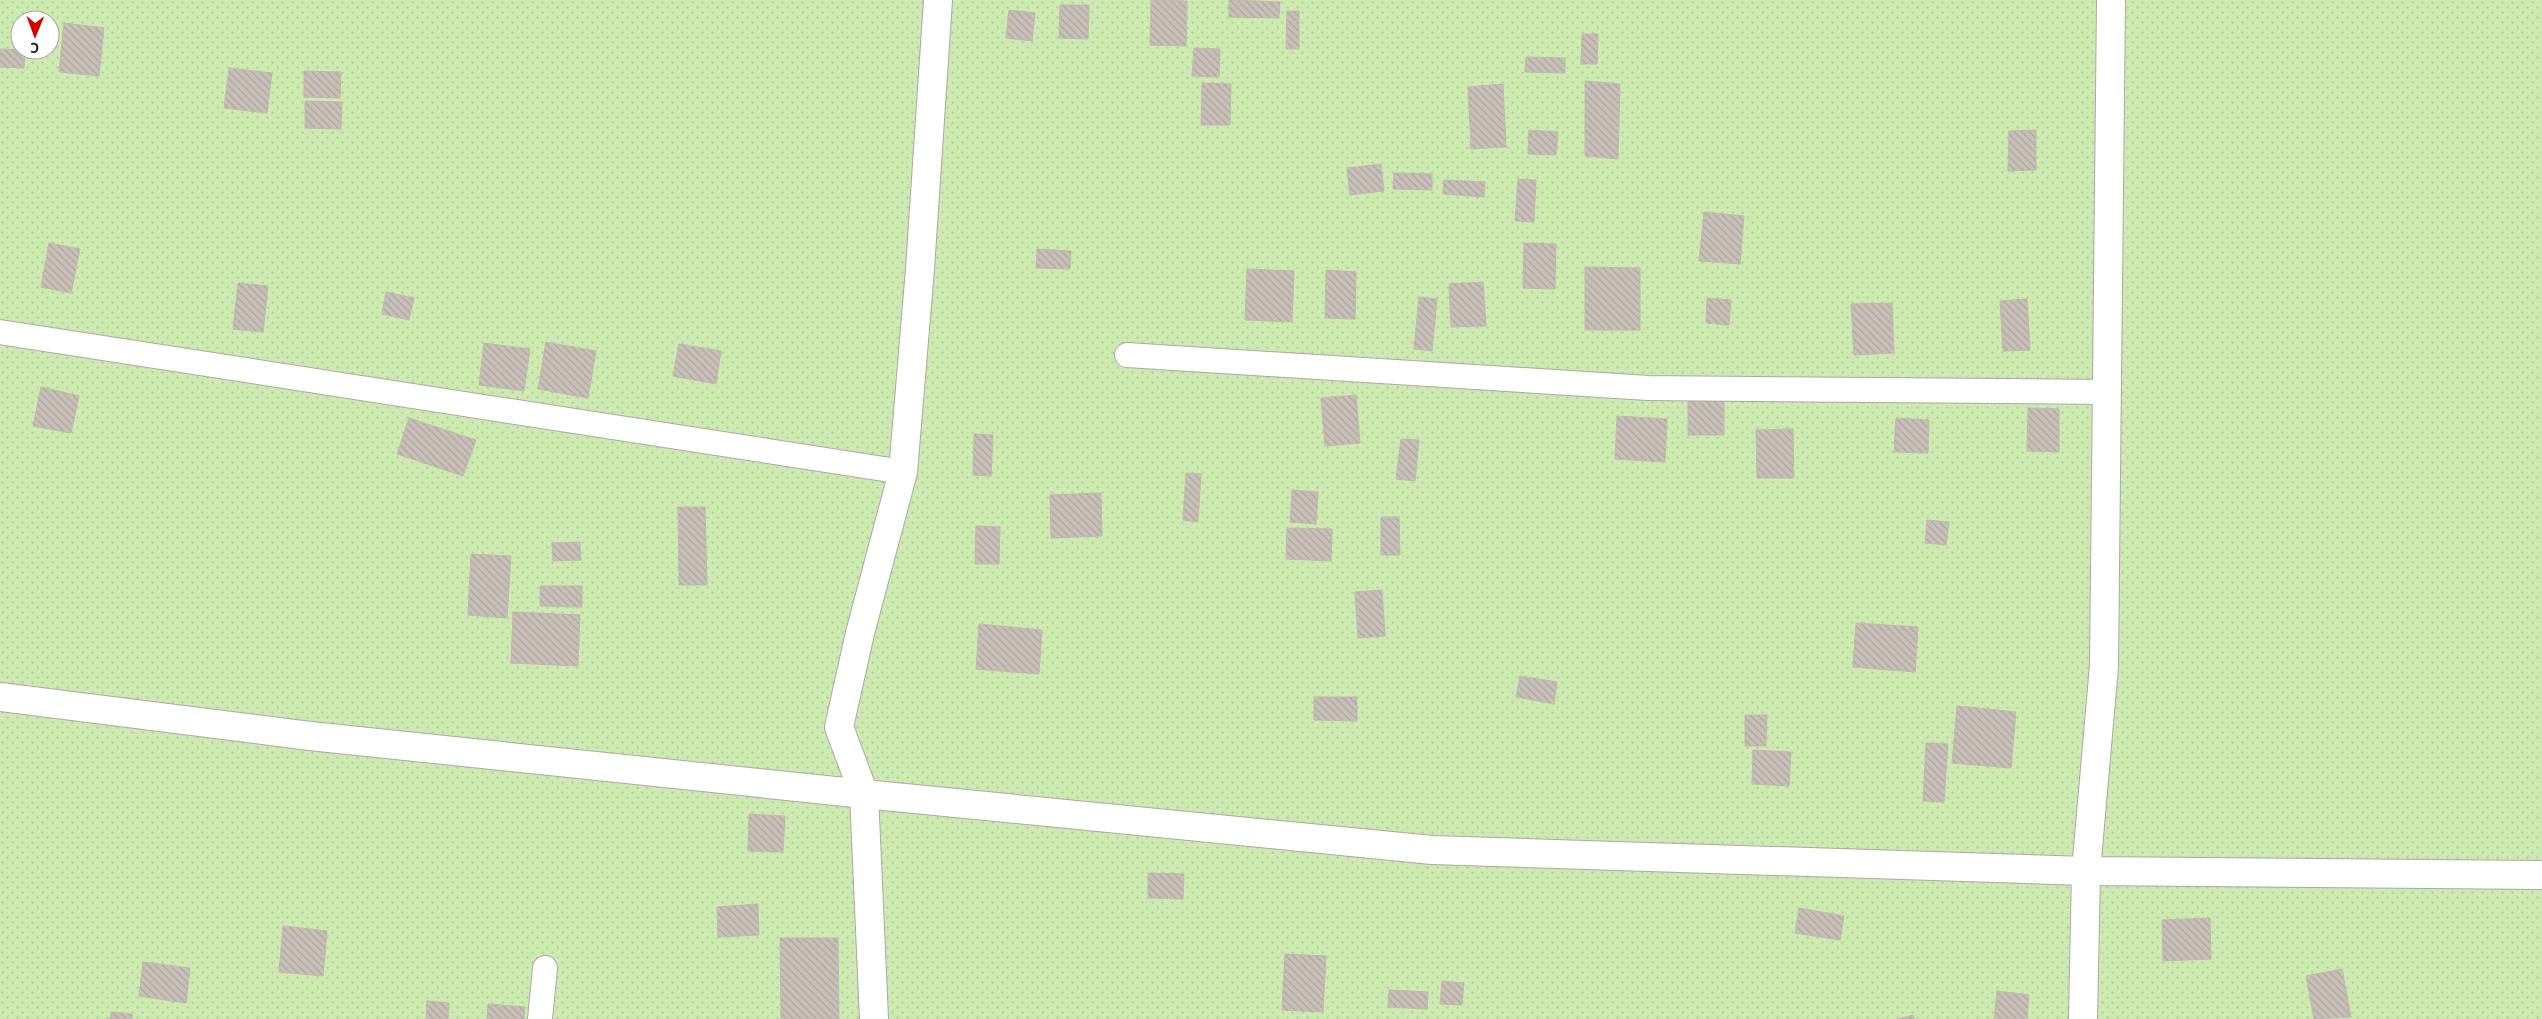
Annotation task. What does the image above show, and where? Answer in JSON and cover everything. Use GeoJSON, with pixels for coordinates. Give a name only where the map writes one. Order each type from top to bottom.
{"type":"FeatureCollection","features":[{"type":"Feature","properties":{"kind":"street"},"geometry":{"type":"LineString","coordinates":[[874,1019],[864,794],[839,727],[860,633],[903,472],[920,270],[938,0]]}},
{"type":"Feature","properties":{"kind":"street"},"geometry":{"type":"LineString","coordinates":[[2083,1019],[2086,872],[2104,666],[2111,0]]}},
{"type":"Feature","properties":{"kind":"street"},"geometry":{"type":"LineString","coordinates":[[0,697],[320,737],[864,794],[1432,850],[2086,872],[2542,875]]}},
{"type":"Feature","properties":{"kind":"lane"},"geometry":{"type":"LineString","coordinates":[[0,332],[903,472]]}},
{"type":"Feature","properties":{"kind":"lane"},"geometry":{"type":"LineString","coordinates":[[1127,354],[1648,388],[2106,392]]}},
{"type":"Feature","properties":{"kind":"lane"},"geometry":{"type":"LineString","coordinates":[[540,1019],[545,968]]}},
{"type":"Feature","properties":{"kind":"green space"},"geometry":{"type":"Polygon","coordinates":[[[0,0],[2542,0],[2542,1019],[0,1019],[0,0]]]}},
{"type":"Feature","properties":{"kind":"building"},"geometry":{"type":"Polygon","coordinates":[[[1151,0],[1187,1],[1186,46],[1150,45],[1151,0]]]}},
{"type":"Feature","properties":{"kind":"building"},"geometry":{"type":"Polygon","coordinates":[[[1229,0],[1280,2],[1279,18],[1229,17],[1229,0]]]}},
{"type":"Feature","properties":{"kind":"building"},"geometry":{"type":"Polygon","coordinates":[[[1060,5],[1089,5],[1088,39],[1059,38],[1060,5]]]}},
{"type":"Feature","properties":{"kind":"building"},"geometry":{"type":"Polygon","coordinates":[[[1009,10],[1035,13],[1032,41],[1006,38],[1009,10]]]}},
{"type":"Feature","properties":{"kind":"building"},"geometry":{"type":"Polygon","coordinates":[[[1287,11],[1299,11],[1299,49],[1286,49],[1287,11]]]}},
{"type":"Feature","properties":{"kind":"building"},"geometry":{"type":"Polygon","coordinates":[[[64,23],[104,28],[99,76],[59,72],[64,23]]]}},
{"type":"Feature","properties":{"kind":"building"},"geometry":{"type":"Polygon","coordinates":[[[1582,34],[1598,34],[1597,64],[1581,64],[1582,34]]]}},
{"type":"Feature","properties":{"kind":"building"},"geometry":{"type":"Polygon","coordinates":[[[1194,48],[1220,49],[1219,77],[1192,76],[1194,48]]]}},
{"type":"Feature","properties":{"kind":"building"},"geometry":{"type":"Polygon","coordinates":[[[0,49],[10,49],[10,60],[24,60],[24,68],[0,67],[0,49]]]}},
{"type":"Feature","properties":{"kind":"building"},"geometry":{"type":"Polygon","coordinates":[[[1526,57],[1565,58],[1565,73],[1525,72],[1526,57]]]}},
{"type":"Feature","properties":{"kind":"building"},"geometry":{"type":"Polygon","coordinates":[[[229,68],[272,73],[267,113],[224,108],[229,68]]]}},
{"type":"Feature","properties":{"kind":"building"},"geometry":{"type":"Polygon","coordinates":[[[304,71],[341,72],[340,98],[304,97],[304,71]]]}},
{"type":"Feature","properties":{"kind":"building"},"geometry":{"type":"Polygon","coordinates":[[[1585,81],[1620,84],[1618,159],[1585,156],[1585,81]]]}},
{"type":"Feature","properties":{"kind":"building"},"geometry":{"type":"Polygon","coordinates":[[[1202,83],[1231,84],[1230,125],[1201,125],[1202,83]]]}},
{"type":"Feature","properties":{"kind":"building"},"geometry":{"type":"Polygon","coordinates":[[[1503,84],[1506,147],[1471,149],[1468,87],[1503,84]]]}},
{"type":"Feature","properties":{"kind":"building"},"geometry":{"type":"Polygon","coordinates":[[[305,101],[342,102],[341,129],[305,128],[305,101]]]}},
{"type":"Feature","properties":{"kind":"building"},"geometry":{"type":"Polygon","coordinates":[[[1529,130],[1558,132],[1556,155],[1528,154],[1529,130]]]}},
{"type":"Feature","properties":{"kind":"building"},"geometry":{"type":"Polygon","coordinates":[[[2036,130],[2036,170],[2008,171],[2009,131],[2036,130]]]}},
{"type":"Feature","properties":{"kind":"building"},"geometry":{"type":"Polygon","coordinates":[[[1381,164],[1384,191],[1350,195],[1347,168],[1381,164]]]}},
{"type":"Feature","properties":{"kind":"building"},"geometry":{"type":"Polygon","coordinates":[[[1394,173],[1432,174],[1432,190],[1393,189],[1394,173]]]}},
{"type":"Feature","properties":{"kind":"building"},"geometry":{"type":"Polygon","coordinates":[[[1518,179],[1536,180],[1534,222],[1515,221],[1518,179]]]}},
{"type":"Feature","properties":{"kind":"building"},"geometry":{"type":"Polygon","coordinates":[[[1444,180],[1485,182],[1484,197],[1443,194],[1444,180]]]}},
{"type":"Feature","properties":{"kind":"building"},"geometry":{"type":"Polygon","coordinates":[[[1704,212],[1744,216],[1740,264],[1699,261],[1704,212]]]}},
{"type":"Feature","properties":{"kind":"building"},"geometry":{"type":"Polygon","coordinates":[[[49,243],[80,249],[71,293],[41,287],[49,243]]]}},
{"type":"Feature","properties":{"kind":"building"},"geometry":{"type":"Polygon","coordinates":[[[1524,243],[1556,244],[1555,289],[1523,288],[1524,243]]]}},
{"type":"Feature","properties":{"kind":"building"},"geometry":{"type":"Polygon","coordinates":[[[1037,249],[1071,251],[1070,269],[1036,268],[1037,249]]]}},
{"type":"Feature","properties":{"kind":"building"},"geometry":{"type":"Polygon","coordinates":[[[1585,267],[1640,268],[1640,330],[1585,330],[1585,267]]]}},
{"type":"Feature","properties":{"kind":"building"},"geometry":{"type":"Polygon","coordinates":[[[1247,269],[1294,271],[1292,322],[1245,320],[1247,269]]]}},
{"type":"Feature","properties":{"kind":"building"},"geometry":{"type":"Polygon","coordinates":[[[1326,270],[1356,272],[1355,319],[1325,318],[1326,270]]]}},
{"type":"Feature","properties":{"kind":"building"},"geometry":{"type":"Polygon","coordinates":[[[1483,282],[1486,326],[1451,327],[1449,284],[1483,282]]]}},
{"type":"Feature","properties":{"kind":"building"},"geometry":{"type":"Polygon","coordinates":[[[238,283],[268,286],[263,332],[233,329],[238,283]]]}},
{"type":"Feature","properties":{"kind":"building"},"geometry":{"type":"Polygon","coordinates":[[[386,292],[414,298],[409,320],[382,314],[386,292]]]}},
{"type":"Feature","properties":{"kind":"building"},"geometry":{"type":"Polygon","coordinates":[[[1419,297],[1437,299],[1432,351],[1414,349],[1419,297]]]}},
{"type":"Feature","properties":{"kind":"building"},"geometry":{"type":"Polygon","coordinates":[[[1707,298],[1731,300],[1729,325],[1706,323],[1707,298]]]}},
{"type":"Feature","properties":{"kind":"building"},"geometry":{"type":"Polygon","coordinates":[[[2027,299],[2030,350],[2003,351],[2000,301],[2027,299]]]}},
{"type":"Feature","properties":{"kind":"building"},"geometry":{"type":"Polygon","coordinates":[[[1892,303],[1894,353],[1854,355],[1851,304],[1892,303]]]}},
{"type":"Feature","properties":{"kind":"building"},"geometry":{"type":"Polygon","coordinates":[[[546,342],[596,351],[588,398],[538,389],[546,342]]]}},
{"type":"Feature","properties":{"kind":"building"},"geometry":{"type":"Polygon","coordinates":[[[484,343],[530,349],[524,391],[479,385],[484,343]]]}},
{"type":"Feature","properties":{"kind":"building"},"geometry":{"type":"Polygon","coordinates":[[[679,344],[721,351],[716,384],[673,376],[679,344]]]}},
{"type":"Feature","properties":{"kind":"building"},"geometry":{"type":"Polygon","coordinates":[[[41,387],[79,396],[71,433],[33,426],[41,387]]]}},
{"type":"Feature","properties":{"kind":"building"},"geometry":{"type":"Polygon","coordinates":[[[1356,395],[1360,443],[1325,446],[1321,398],[1356,395]]]}},
{"type":"Feature","properties":{"kind":"building"},"geometry":{"type":"Polygon","coordinates":[[[1688,398],[1724,399],[1724,435],[1688,435],[1688,398]]]}},
{"type":"Feature","properties":{"kind":"building"},"geometry":{"type":"Polygon","coordinates":[[[2028,408],[2059,409],[2059,452],[2027,451],[2028,408]]]}},
{"type":"Feature","properties":{"kind":"building"},"geometry":{"type":"Polygon","coordinates":[[[1617,416],[1667,419],[1665,462],[1615,459],[1617,416]]]}},
{"type":"Feature","properties":{"kind":"building"},"geometry":{"type":"Polygon","coordinates":[[[409,418],[476,440],[463,476],[397,454],[409,418]]]}},
{"type":"Feature","properties":{"kind":"building"},"geometry":{"type":"Polygon","coordinates":[[[1896,418],[1929,420],[1928,453],[1894,452],[1896,418]]]}},
{"type":"Feature","properties":{"kind":"building"},"geometry":{"type":"Polygon","coordinates":[[[1793,429],[1794,478],[1757,478],[1756,430],[1793,429]]]}},
{"type":"Feature","properties":{"kind":"building"},"geometry":{"type":"Polygon","coordinates":[[[974,434],[993,435],[991,476],[973,475],[974,434]]]}},
{"type":"Feature","properties":{"kind":"building"},"geometry":{"type":"Polygon","coordinates":[[[1401,439],[1419,440],[1415,481],[1396,479],[1401,439]]]}},
{"type":"Feature","properties":{"kind":"building"},"geometry":{"type":"Polygon","coordinates":[[[1186,473],[1201,474],[1198,522],[1183,520],[1186,473]]]}},
{"type":"Feature","properties":{"kind":"building"},"geometry":{"type":"Polygon","coordinates":[[[1292,490],[1318,492],[1316,524],[1290,522],[1292,490]]]}},
{"type":"Feature","properties":{"kind":"building"},"geometry":{"type":"Polygon","coordinates":[[[1101,493],[1102,536],[1051,538],[1050,495],[1101,493]]]}},
{"type":"Feature","properties":{"kind":"building"},"geometry":{"type":"Polygon","coordinates":[[[678,507],[705,507],[707,585],[679,585],[678,507]]]}},
{"type":"Feature","properties":{"kind":"building"},"geometry":{"type":"Polygon","coordinates":[[[1381,517],[1399,517],[1400,555],[1381,555],[1381,517]]]}},
{"type":"Feature","properties":{"kind":"building"},"geometry":{"type":"Polygon","coordinates":[[[1927,520],[1949,522],[1946,545],[1925,543],[1927,520]]]}},
{"type":"Feature","properties":{"kind":"building"},"geometry":{"type":"Polygon","coordinates":[[[976,526],[1000,527],[999,564],[975,564],[976,526]]]}},
{"type":"Feature","properties":{"kind":"building"},"geometry":{"type":"Polygon","coordinates":[[[1287,528],[1332,529],[1331,561],[1286,559],[1287,528]]]}},
{"type":"Feature","properties":{"kind":"building"},"geometry":{"type":"Polygon","coordinates":[[[580,542],[581,560],[553,561],[552,543],[580,542]]]}},
{"type":"Feature","properties":{"kind":"building"},"geometry":{"type":"Polygon","coordinates":[[[471,554],[511,556],[507,618],[468,615],[471,554]]]}},
{"type":"Feature","properties":{"kind":"building"},"geometry":{"type":"Polygon","coordinates":[[[540,586],[582,586],[582,607],[540,606],[540,586]]]}},
{"type":"Feature","properties":{"kind":"building"},"geometry":{"type":"Polygon","coordinates":[[[1382,590],[1385,636],[1358,638],[1355,592],[1382,590]]]}},
{"type":"Feature","properties":{"kind":"building"},"geometry":{"type":"Polygon","coordinates":[[[513,612],[580,615],[578,666],[511,663],[513,612]]]}},
{"type":"Feature","properties":{"kind":"building"},"geometry":{"type":"Polygon","coordinates":[[[1856,623],[1918,627],[1915,672],[1853,667],[1856,623]]]}},
{"type":"Feature","properties":{"kind":"building"},"geometry":{"type":"Polygon","coordinates":[[[979,624],[1042,630],[1039,674],[976,669],[979,624]]]}},
{"type":"Feature","properties":{"kind":"building"},"geometry":{"type":"Polygon","coordinates":[[[1520,676],[1557,682],[1554,704],[1516,697],[1520,676]]]}},
{"type":"Feature","properties":{"kind":"building"},"geometry":{"type":"Polygon","coordinates":[[[1314,697],[1357,697],[1357,721],[1314,720],[1314,697]]]}},
{"type":"Feature","properties":{"kind":"building"},"geometry":{"type":"Polygon","coordinates":[[[1957,706],[2016,712],[2011,768],[1952,763],[1957,706]]]}},
{"type":"Feature","properties":{"kind":"building"},"geometry":{"type":"Polygon","coordinates":[[[1745,715],[1767,715],[1766,746],[1745,746],[1745,715]]]}},
{"type":"Feature","properties":{"kind":"building"},"geometry":{"type":"Polygon","coordinates":[[[1926,743],[1948,744],[1944,802],[1923,801],[1926,743]]]}},
{"type":"Feature","properties":{"kind":"building"},"geometry":{"type":"Polygon","coordinates":[[[1753,750],[1791,752],[1789,786],[1752,784],[1753,750]]]}},
{"type":"Feature","properties":{"kind":"building"},"geometry":{"type":"Polygon","coordinates":[[[749,814],[785,816],[783,852],[748,851],[749,814]]]}},
{"type":"Feature","properties":{"kind":"building"},"geometry":{"type":"Polygon","coordinates":[[[1148,873],[1184,874],[1183,899],[1148,898],[1148,873]]]}},
{"type":"Feature","properties":{"kind":"building"},"geometry":{"type":"Polygon","coordinates":[[[758,904],[759,935],[718,937],[717,907],[758,904]]]}},
{"type":"Feature","properties":{"kind":"building"},"geometry":{"type":"Polygon","coordinates":[[[1799,908],[1844,916],[1840,940],[1795,933],[1799,908]]]}},
{"type":"Feature","properties":{"kind":"building"},"geometry":{"type":"Polygon","coordinates":[[[2210,918],[2211,959],[2163,961],[2162,920],[2210,918]]]}},
{"type":"Feature","properties":{"kind":"building"},"geometry":{"type":"Polygon","coordinates":[[[283,926],[327,931],[323,976],[279,972],[283,926]]]}},
{"type":"Feature","properties":{"kind":"building"},"geometry":{"type":"Polygon","coordinates":[[[780,938],[838,938],[839,1019],[781,1019],[780,938]]]}},
{"type":"Feature","properties":{"kind":"building"},"geometry":{"type":"Polygon","coordinates":[[[1285,954],[1326,956],[1323,1012],[1282,1010],[1285,954]]]}},
{"type":"Feature","properties":{"kind":"building"},"geometry":{"type":"Polygon","coordinates":[[[143,962],[190,968],[186,1003],[139,996],[143,962]]]}},
{"type":"Feature","properties":{"kind":"building"},"geometry":{"type":"Polygon","coordinates":[[[2342,969],[2351,1017],[2314,1019],[2306,976],[2342,969]]]}},
{"type":"Feature","properties":{"kind":"building"},"geometry":{"type":"Polygon","coordinates":[[[1442,981],[1464,983],[1462,1005],[1440,1004],[1442,981]]]}},
{"type":"Feature","properties":{"kind":"building"},"geometry":{"type":"Polygon","coordinates":[[[1389,990],[1428,992],[1427,1009],[1388,1007],[1389,990]]]}},
{"type":"Feature","properties":{"kind":"building"},"geometry":{"type":"Polygon","coordinates":[[[1997,991],[2029,995],[2027,1019],[1994,1019],[1997,991]]]}},
{"type":"Feature","properties":{"kind":"building"},"geometry":{"type":"Polygon","coordinates":[[[427,1001],[449,1003],[448,1019],[426,1019],[427,1001]]]}},
{"type":"Feature","properties":{"kind":"building"},"geometry":{"type":"Polygon","coordinates":[[[488,1004],[525,1007],[524,1019],[487,1019],[488,1004]]]}},
{"type":"Feature","properties":{"kind":"building"},"geometry":{"type":"Polygon","coordinates":[[[111,1012],[132,1014],[132,1019],[110,1019],[111,1012]]]}},
{"type":"Feature","properties":{"kind":"building"},"geometry":{"type":"Polygon","coordinates":[[[1913,1015],[1914,1019],[1899,1019],[1913,1015]]]}}]}
